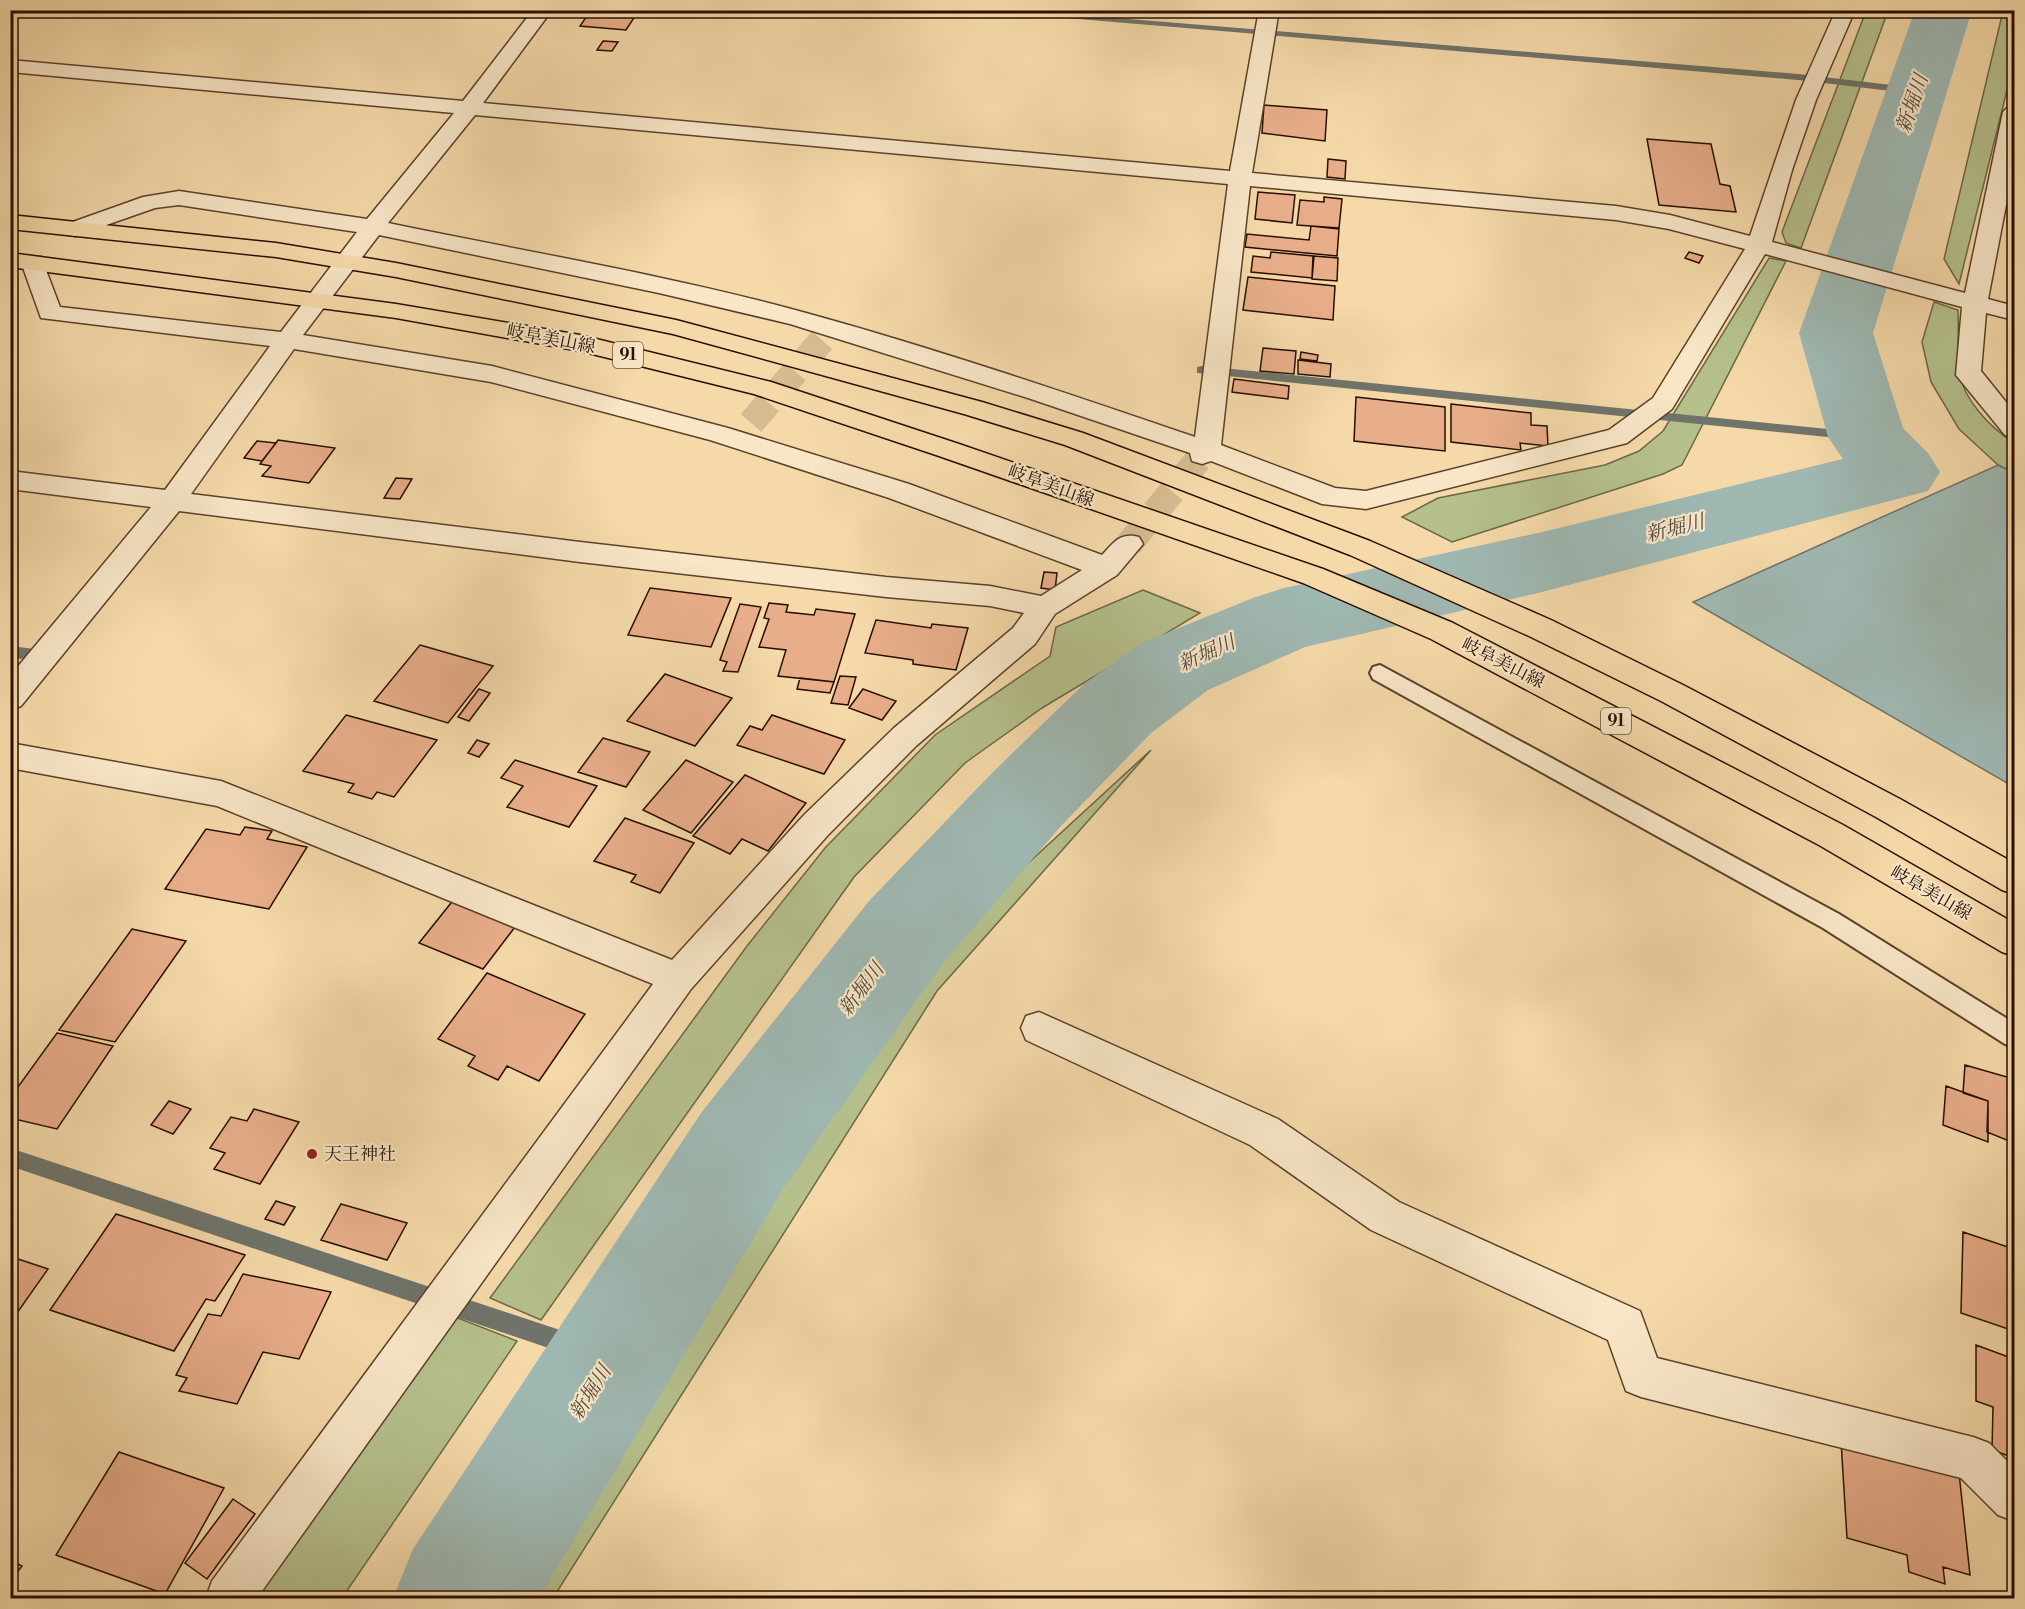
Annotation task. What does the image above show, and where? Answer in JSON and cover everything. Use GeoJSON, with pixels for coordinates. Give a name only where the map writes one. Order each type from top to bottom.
{"type":"FeatureCollection","features":[{"type":"Feature","properties":{"kind":"main road","name":"岐阜美山線"},"geometry":{"type":"LineString","coordinates":[[10,222],[276,250],[345,261],[676,327],[974,408],[1074,439],[1360,548],[1550,633],[1682,698],[1888,808],[2014,880]]}},
{"type":"Feature","properties":{"kind":"main road","name":"岐阜美山線"},"geometry":{"type":"LineString","coordinates":[[22,261],[315,300],[580,343],[762,388],[949,450],[1200,539],[1313,576],[1442,631],[1821,829],[2014,941]]}},
{"type":"Feature","properties":{"kind":"street"},"geometry":{"type":"LineString","coordinates":[[10,698],[172,499],[315,300],[469,108],[543,10]]}},
{"type":"Feature","properties":{"kind":"street"},"geometry":{"type":"LineString","coordinates":[[1204,453],[1240,177],[1269,10]]}},
{"type":"Feature","properties":{"kind":"street"},"geometry":{"type":"LineString","coordinates":[[75,229],[151,202],[179,198],[372,228],[659,286],[1037,392],[1332,497],[1366,500],[1510,462],[1618,437],[1663,403],[1767,247],[1780,170],[1806,100],[1846,10]]}},
{"type":"Feature","properties":{"kind":"street"},"geometry":{"type":"LineString","coordinates":[[10,66],[1616,213],[1670,222],[2014,313]]}},
{"type":"Feature","properties":{"kind":"street"},"geometry":{"type":"LineString","coordinates":[[2014,112],[1963,300],[1969,375],[2014,429]]}},
{"type":"Feature","properties":{"kind":"street"},"geometry":{"type":"LineString","coordinates":[[22,261],[50,313],[287,339],[492,374],[744,431],[1107,568]]}},
{"type":"Feature","properties":{"kind":"street"},"geometry":{"type":"LineString","coordinates":[[10,480],[580,552],[886,587],[990,596],[1045,607]]}},
{"type":"Feature","properties":{"kind":"street"},"geometry":{"type":"LineString","coordinates":[[229,1599],[678,978],[816,825],[905,737],[1024,636],[1045,607],[1107,568],[1129,544]]}},
{"type":"Feature","properties":{"kind":"street"},"geometry":{"type":"LineString","coordinates":[[10,755],[221,794],[678,978]]}},
{"type":"Feature","properties":{"kind":"street"},"geometry":{"type":"LineString","coordinates":[[1039,1028],[1264,1132],[1385,1216],[1625,1326],[1641,1376],[1973,1459],[2014,1499]]}},
{"type":"Feature","properties":{"kind":"lane"},"geometry":{"type":"LineString","coordinates":[[1380,673],[1831,921],[2014,1036]]}},
{"type":"Feature","properties":{"kind":"green space"},"geometry":{"type":"Polygon","coordinates":[[[1866,11],[1888,11],[1801,248],[1786,243],[1782,232],[1866,11]]]}},
{"type":"Feature","properties":{"kind":"green space"},"geometry":{"type":"Polygon","coordinates":[[[2003,11],[2014,11],[2014,62],[1959,284],[1944,259],[2003,11]]]}},
{"type":"Feature","properties":{"kind":"green space"},"geometry":{"type":"Polygon","coordinates":[[[1769,258],[1786,261],[1682,465],[1663,474],[1452,542],[1402,517],[1438,498],[1605,465],[1639,451],[1663,431],[1769,258]]]}},
{"type":"Feature","properties":{"kind":"green space"},"geometry":{"type":"Polygon","coordinates":[[[1934,302],[1958,310],[1958,363],[1962,382],[1979,412],[1996,430],[2014,443],[2014,473],[1998,465],[1959,429],[1931,382],[1922,342],[1934,302]]]}},
{"type":"Feature","properties":{"kind":"green space"},"geometry":{"type":"Polygon","coordinates":[[[1143,590],[1200,613],[1042,708],[965,763],[854,877],[541,1320],[490,1298],[747,946],[825,848],[935,735],[1050,656],[1056,627],[1143,590]]]}},
{"type":"Feature","properties":{"kind":"green space"},"geometry":{"type":"Polygon","coordinates":[[[1151,750],[937,991],[553,1598],[516,1598],[938,946],[1151,750]]]}},
{"type":"Feature","properties":{"kind":"green space"},"geometry":{"type":"Polygon","coordinates":[[[450,1315],[517,1341],[342,1598],[257,1598],[450,1315]]]}},
{"type":"Feature","properties":{"kind":"water"},"geometry":{"type":"Polygon","coordinates":[[[1998,465],[2014,473],[2014,787],[1693,602],[1998,465]]]}},
{"type":"Feature","properties":{"kind":"building"},"geometry":{"type":"Polygon","coordinates":[[[591,10],[639,10],[626,30],[580,26],[591,10]]]}},
{"type":"Feature","properties":{"kind":"building"},"geometry":{"type":"Polygon","coordinates":[[[603,41],[618,42],[612,51],[597,50],[603,41]]]}},
{"type":"Feature","properties":{"kind":"building"},"geometry":{"type":"Polygon","coordinates":[[[1264,105],[1327,110],[1325,141],[1262,133],[1264,105]]]}},
{"type":"Feature","properties":{"kind":"building"},"geometry":{"type":"Polygon","coordinates":[[[1647,139],[1711,144],[1720,184],[1730,186],[1736,212],[1659,205],[1647,139]]]}},
{"type":"Feature","properties":{"kind":"building"},"geometry":{"type":"Polygon","coordinates":[[[1328,159],[1346,161],[1345,179],[1327,177],[1328,159]]]}},
{"type":"Feature","properties":{"kind":"building"},"geometry":{"type":"Polygon","coordinates":[[[1258,192],[1295,195],[1292,223],[1255,219],[1258,192]]]}},
{"type":"Feature","properties":{"kind":"building"},"geometry":{"type":"Polygon","coordinates":[[[1324,197],[1342,199],[1339,228],[1297,225],[1300,200],[1324,202],[1324,197]]]}},
{"type":"Feature","properties":{"kind":"building"},"geometry":{"type":"Polygon","coordinates":[[[1311,226],[1339,229],[1337,256],[1245,247],[1247,234],[1309,240],[1311,226]]]}},
{"type":"Feature","properties":{"kind":"building"},"geometry":{"type":"Polygon","coordinates":[[[1271,252],[1313,256],[1312,278],[1251,272],[1253,256],[1270,258],[1271,252]]]}},
{"type":"Feature","properties":{"kind":"building"},"geometry":{"type":"Polygon","coordinates":[[[1689,252],[1703,256],[1699,263],[1685,258],[1689,252]]]}},
{"type":"Feature","properties":{"kind":"building"},"geometry":{"type":"Polygon","coordinates":[[[1314,256],[1338,258],[1337,281],[1312,279],[1314,256]]]}},
{"type":"Feature","properties":{"kind":"building"},"geometry":{"type":"Polygon","coordinates":[[[1248,277],[1335,286],[1333,320],[1243,310],[1248,277]]]}},
{"type":"Feature","properties":{"kind":"building"},"geometry":{"type":"Polygon","coordinates":[[[1263,348],[1296,351],[1294,374],[1260,371],[1263,348]]]}},
{"type":"Feature","properties":{"kind":"building"},"geometry":{"type":"Polygon","coordinates":[[[1301,352],[1318,355],[1317,361],[1300,359],[1301,352]]]}},
{"type":"Feature","properties":{"kind":"building"},"geometry":{"type":"Polygon","coordinates":[[[1298,360],[1331,364],[1330,377],[1298,374],[1298,360]]]}},
{"type":"Feature","properties":{"kind":"building"},"geometry":{"type":"Polygon","coordinates":[[[1234,379],[1289,386],[1288,399],[1232,392],[1234,379]]]}},
{"type":"Feature","properties":{"kind":"building"},"geometry":{"type":"Polygon","coordinates":[[[1356,397],[1445,407],[1445,451],[1354,441],[1356,397]]]}},
{"type":"Feature","properties":{"kind":"building"},"geometry":{"type":"Polygon","coordinates":[[[1451,404],[1531,413],[1531,425],[1547,426],[1548,446],[1520,443],[1521,450],[1451,442],[1451,404]]]}},
{"type":"Feature","properties":{"kind":"building"},"geometry":{"type":"Polygon","coordinates":[[[278,440],[335,448],[309,483],[262,476],[271,466],[260,464],[278,440]]]}},
{"type":"Feature","properties":{"kind":"building"},"geometry":{"type":"Polygon","coordinates":[[[257,441],[276,443],[262,461],[244,458],[257,441]]]}},
{"type":"Feature","properties":{"kind":"building"},"geometry":{"type":"Polygon","coordinates":[[[396,478],[412,479],[400,499],[384,498],[396,478]]]}},
{"type":"Feature","properties":{"kind":"building"},"geometry":{"type":"Polygon","coordinates":[[[1044,572],[1057,573],[1055,590],[1041,588],[1044,572]]]}},
{"type":"Feature","properties":{"kind":"building"},"geometry":{"type":"Polygon","coordinates":[[[650,588],[731,598],[711,647],[628,635],[650,588]]]}},
{"type":"Feature","properties":{"kind":"building"},"geometry":{"type":"Polygon","coordinates":[[[769,603],[788,605],[786,612],[814,615],[816,609],[855,614],[834,682],[778,676],[786,650],[759,647],[769,619],[764,618],[769,603]]]}},
{"type":"Feature","properties":{"kind":"building"},"geometry":{"type":"Polygon","coordinates":[[[740,604],[761,607],[738,672],[723,671],[727,662],[720,660],[740,604]]]}},
{"type":"Feature","properties":{"kind":"building"},"geometry":{"type":"Polygon","coordinates":[[[876,620],[931,628],[932,624],[968,628],[956,670],[913,664],[913,660],[865,653],[876,620]]]}},
{"type":"Feature","properties":{"kind":"building"},"geometry":{"type":"Polygon","coordinates":[[[420,645],[493,666],[448,723],[374,701],[420,645]]]}},
{"type":"Feature","properties":{"kind":"building"},"geometry":{"type":"Polygon","coordinates":[[[665,674],[732,698],[695,746],[627,721],[665,674]]]}},
{"type":"Feature","properties":{"kind":"building"},"geometry":{"type":"Polygon","coordinates":[[[840,676],[856,677],[848,705],[831,703],[840,676]]]}},
{"type":"Feature","properties":{"kind":"building"},"geometry":{"type":"Polygon","coordinates":[[[800,678],[834,682],[830,693],[797,689],[800,678]]]}},
{"type":"Feature","properties":{"kind":"building"},"geometry":{"type":"Polygon","coordinates":[[[479,689],[490,693],[469,721],[458,717],[479,689]]]}},
{"type":"Feature","properties":{"kind":"building"},"geometry":{"type":"Polygon","coordinates":[[[863,689],[896,701],[882,720],[849,708],[863,689]]]}},
{"type":"Feature","properties":{"kind":"building"},"geometry":{"type":"Polygon","coordinates":[[[346,715],[437,740],[394,797],[377,792],[372,799],[348,792],[354,784],[303,771],[346,715]]]}},
{"type":"Feature","properties":{"kind":"building"},"geometry":{"type":"Polygon","coordinates":[[[772,715],[845,740],[824,774],[737,745],[750,726],[762,730],[772,715]]]}},
{"type":"Feature","properties":{"kind":"building"},"geometry":{"type":"Polygon","coordinates":[[[603,738],[650,752],[626,787],[578,772],[603,738]]]}},
{"type":"Feature","properties":{"kind":"building"},"geometry":{"type":"Polygon","coordinates":[[[477,740],[489,744],[479,757],[468,753],[477,740]]]}},
{"type":"Feature","properties":{"kind":"building"},"geometry":{"type":"Polygon","coordinates":[[[515,760],[597,786],[569,827],[507,807],[523,786],[501,778],[515,760]]]}},
{"type":"Feature","properties":{"kind":"building"},"geometry":{"type":"Polygon","coordinates":[[[686,760],[733,782],[691,833],[643,810],[686,760]]]}},
{"type":"Feature","properties":{"kind":"building"},"geometry":{"type":"Polygon","coordinates":[[[745,775],[806,803],[768,851],[742,839],[730,854],[693,836],[745,775]]]}},
{"type":"Feature","properties":{"kind":"building"},"geometry":{"type":"Polygon","coordinates":[[[625,818],[694,843],[660,893],[631,882],[636,875],[594,861],[625,818]]]}},
{"type":"Feature","properties":{"kind":"building"},"geometry":{"type":"Polygon","coordinates":[[[245,827],[272,831],[267,839],[307,847],[269,909],[165,889],[206,829],[240,835],[245,827]]]}},
{"type":"Feature","properties":{"kind":"building"},"geometry":{"type":"Polygon","coordinates":[[[455,898],[518,923],[483,969],[419,943],[455,898]]]}},
{"type":"Feature","properties":{"kind":"building"},"geometry":{"type":"Polygon","coordinates":[[[132,929],[186,941],[115,1042],[59,1030],[132,929]]]}},
{"type":"Feature","properties":{"kind":"building"},"geometry":{"type":"Polygon","coordinates":[[[487,973],[585,1014],[539,1081],[507,1066],[498,1080],[468,1066],[475,1056],[438,1039],[487,973]]]}},
{"type":"Feature","properties":{"kind":"building"},"geometry":{"type":"Polygon","coordinates":[[[57,1033],[113,1046],[57,1129],[10,1118],[10,1098],[57,1033]]]}},
{"type":"Feature","properties":{"kind":"building"},"geometry":{"type":"Polygon","coordinates":[[[1965,1065],[2014,1079],[2014,1143],[1987,1132],[1988,1101],[1963,1093],[1965,1065]]]}},
{"type":"Feature","properties":{"kind":"building"},"geometry":{"type":"Polygon","coordinates":[[[1946,1086],[1988,1101],[1988,1142],[1943,1125],[1946,1086]]]}},
{"type":"Feature","properties":{"kind":"building"},"geometry":{"type":"Polygon","coordinates":[[[169,1101],[191,1109],[173,1134],[151,1125],[169,1101]]]}},
{"type":"Feature","properties":{"kind":"building"},"geometry":{"type":"Polygon","coordinates":[[[254,1109],[299,1122],[260,1184],[214,1169],[225,1153],[210,1148],[231,1117],[247,1121],[254,1109]]]}},
{"type":"Feature","properties":{"kind":"building"},"geometry":{"type":"Polygon","coordinates":[[[276,1201],[295,1207],[284,1225],[265,1219],[276,1201]]]}},
{"type":"Feature","properties":{"kind":"building"},"geometry":{"type":"Polygon","coordinates":[[[341,1204],[407,1223],[387,1260],[321,1240],[341,1204]]]}},
{"type":"Feature","properties":{"kind":"building"},"geometry":{"type":"Polygon","coordinates":[[[116,1214],[245,1255],[215,1301],[206,1299],[174,1351],[50,1310],[116,1214]]]}},
{"type":"Feature","properties":{"kind":"building"},"geometry":{"type":"Polygon","coordinates":[[[1963,1232],[2014,1249],[2014,1331],[1961,1313],[1963,1232]]]}},
{"type":"Feature","properties":{"kind":"building"},"geometry":{"type":"Polygon","coordinates":[[[18,1259],[48,1269],[10,1323],[10,1270],[18,1259]]]}},
{"type":"Feature","properties":{"kind":"building"},"geometry":{"type":"Polygon","coordinates":[[[243,1274],[331,1292],[299,1359],[263,1352],[237,1404],[179,1391],[187,1378],[176,1375],[208,1314],[221,1316],[243,1274]]]}},
{"type":"Feature","properties":{"kind":"building"},"geometry":{"type":"Polygon","coordinates":[[[1976,1345],[2014,1359],[2014,1458],[1992,1450],[1993,1407],[1976,1401],[1976,1345]]]}},
{"type":"Feature","properties":{"kind":"building"},"geometry":{"type":"Polygon","coordinates":[[[1841,1441],[1959,1473],[1970,1575],[1943,1567],[1945,1584],[1909,1572],[1907,1555],[1847,1538],[1841,1441]]]}},
{"type":"Feature","properties":{"kind":"building"},"geometry":{"type":"Polygon","coordinates":[[[119,1452],[224,1488],[165,1594],[56,1555],[119,1452]]]}},
{"type":"Feature","properties":{"kind":"building"},"geometry":{"type":"Polygon","coordinates":[[[233,1499],[255,1514],[207,1579],[185,1563],[233,1499]]]}},
{"type":"Feature","properties":{"kind":"building"},"geometry":{"type":"Polygon","coordinates":[[[10,1560],[22,1566],[10,1582],[10,1560]]]}},
{"type":"Feature","properties":{"kind":"waterway"},"geometry":{"type":"LineString","coordinates":[[977,10],[1798,77],[1917,91]]}},
{"type":"Feature","properties":{"kind":"waterway","name":"新堀川"},"geometry":{"type":"LineString","coordinates":[[462,1598],[742,1151],[906,932],[1027,799],[1118,708],[1176,666],[1284,620],[1538,563],[1900,472],[1867,437],[1836,333],[1944,10]]}},
{"type":"Feature","properties":{"kind":"waterway"},"geometry":{"type":"LineString","coordinates":[[1202,370],[1867,437]]}},
{"type":"Feature","properties":{"kind":"waterway"},"geometry":{"type":"LineString","coordinates":[[10,652],[35,655],[25,667]]}},
{"type":"Feature","properties":{"kind":"waterway"},"geometry":{"type":"LineString","coordinates":[[10,1157],[581,1348]]}},
{"type":"Feature","properties":{"kind":"tunnel"},"geometry":{"type":"LineString","coordinates":[[751,423],[823,339]]}},
{"type":"Feature","properties":{"kind":"tunnel"},"geometry":{"type":"LineString","coordinates":[[1129,544],[1202,455]]}},
{"type":"Feature","properties":{"kind":"place","name":"天王神社"},"geometry":{"type":"Point","coordinates":[312,1154]}}]}
